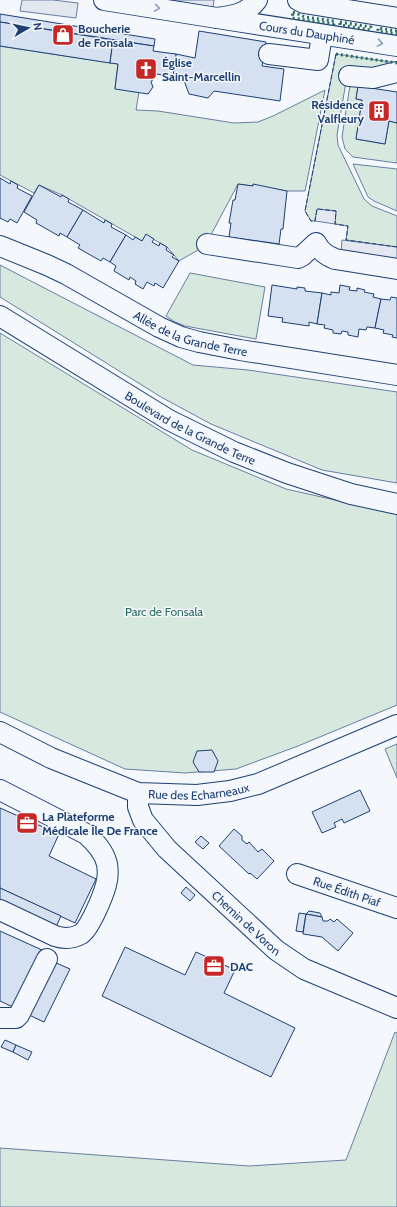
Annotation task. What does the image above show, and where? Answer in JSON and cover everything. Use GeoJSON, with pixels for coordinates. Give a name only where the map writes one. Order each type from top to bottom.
{"type":"FeatureCollection","features":[{"type":"Feature","properties":{"kind":"street","name":"Cours du Dauphiné"},"geometry":{"type":"LineString","coordinates":[[104,0],[397,46]]}},
{"type":"Feature","properties":{"kind":"street"},"geometry":{"type":"LineString","coordinates":[[217,18],[234,16],[244,12],[253,6],[257,0]]}},
{"type":"Feature","properties":{"kind":"street"},"geometry":{"type":"LineString","coordinates":[[298,0],[304,3],[376,7],[397,18]]}},
{"type":"Feature","properties":{"kind":"street"},"geometry":{"type":"LineString","coordinates":[[269,54],[318,60],[322,35]]}},
{"type":"Feature","properties":{"kind":"street"},"geometry":{"type":"LineString","coordinates":[[349,76],[373,78],[397,72]]}},
{"type":"Feature","properties":{"kind":"street"},"geometry":{"type":"LineString","coordinates":[[207,244],[298,258],[316,243],[320,250],[326,255],[335,259],[397,269]]}},
{"type":"Feature","properties":{"kind":"street","name":"Allée de la Grande Terre"},"geometry":{"type":"LineString","coordinates":[[0,246],[66,274],[159,327],[181,337],[240,350],[397,375]]}},
{"type":"Feature","properties":{"kind":"street","name":"Boulevard de la Grande Terre"},"geometry":{"type":"LineString","coordinates":[[0,316],[169,420],[234,452],[287,473],[351,494],[397,504]]}},
{"type":"Feature","properties":{"kind":"street","name":"Rue des Echarneaux"},"geometry":{"type":"LineString","coordinates":[[3,740],[138,793],[197,796],[230,791],[258,784],[397,725]]}},
{"type":"Feature","properties":{"kind":"street"},"geometry":{"type":"LineString","coordinates":[[0,790],[86,834],[102,851],[107,862],[108,874],[106,884],[92,920],[82,933],[73,938],[64,939],[55,936],[0,910]]}},
{"type":"Feature","properties":{"kind":"street","name":"Chemin de Voron"},"geometry":{"type":"LineString","coordinates":[[138,793],[138,807],[143,820],[167,849],[276,950],[304,969],[397,1008]]}},
{"type":"Feature","properties":{"kind":"street","name":"Rue Édith Piaf"},"geometry":{"type":"LineString","coordinates":[[297,874],[397,908]]}},
{"type":"Feature","properties":{"kind":"street"},"geometry":{"type":"LineString","coordinates":[[0,1018],[16,1018],[19,1015],[47,959]]}},
{"type":"Feature","properties":{"kind":"green space"},"geometry":{"type":"Polygon","coordinates":[[[0,46],[118,64],[115,88],[139,92],[136,110],[158,111],[234,123],[258,122],[325,90],[305,191],[287,191],[238,184],[205,246],[179,261],[167,247],[146,235],[142,241],[62,195],[39,185],[34,193],[0,175],[0,46]]]}},
{"type":"Feature","properties":{"kind":"green space"},"geometry":{"type":"Polygon","coordinates":[[[336,54],[397,63],[397,68],[348,70],[337,135],[338,145],[364,199],[372,206],[397,216],[397,247],[346,240],[348,226],[335,224],[336,211],[317,209],[315,221],[311,221],[305,211],[336,54]]]}},
{"type":"Feature","properties":{"kind":"green space"},"geometry":{"type":"Polygon","coordinates":[[[350,85],[358,86],[356,99],[362,100],[356,139],[385,144],[389,121],[397,123],[397,163],[353,157],[345,149],[342,137],[350,85]]]}},
{"type":"Feature","properties":{"kind":"green space"},"geometry":{"type":"Polygon","coordinates":[[[353,164],[397,169],[397,211],[368,197],[353,164]]]}},
{"type":"Feature","properties":{"kind":"green space"},"geometry":{"type":"Polygon","coordinates":[[[0,265],[193,365],[248,370],[397,392],[397,483],[322,470],[211,424],[161,397],[0,297],[0,265]]]}},
{"type":"Feature","properties":{"kind":"green space"},"geometry":{"type":"Polygon","coordinates":[[[190,273],[265,287],[256,339],[185,326],[166,316],[190,273]]]}},
{"type":"Feature","properties":{"kind":"green space","name":"Parc de Fonsala"},"geometry":{"type":"Polygon","coordinates":[[[0,333],[192,450],[286,489],[397,514],[397,705],[298,746],[236,769],[185,773],[125,769],[0,712],[0,333]]]}},
{"type":"Feature","properties":{"kind":"green space"},"geometry":{"type":"Polygon","coordinates":[[[397,744],[397,778],[385,749],[397,744]]]}},
{"type":"Feature","properties":{"kind":"green space"},"geometry":{"type":"Polygon","coordinates":[[[395,1032],[397,1033],[397,1207],[0,1207],[0,1148],[249,1166],[346,1160],[395,1032]]]}},
{"type":"Feature","properties":{"kind":"shaded area"},"geometry":{"type":"Polygon","coordinates":[[[22,0],[53,0],[78,3],[76,18],[20,11],[22,0]]]}},
{"type":"Feature","properties":{"kind":"shaded area"},"geometry":{"type":"Polygon","coordinates":[[[164,0],[214,0],[213,7],[164,0]]]}},
{"type":"Feature","properties":{"kind":"shaded area"},"geometry":{"type":"Polygon","coordinates":[[[317,209],[336,211],[335,224],[315,221],[317,209]]]}},
{"type":"Feature","properties":{"kind":"shaded area"},"geometry":{"type":"Polygon","coordinates":[[[342,240],[397,247],[397,262],[341,253],[342,240]]]}},
{"type":"Feature","properties":{"kind":"building"},"geometry":{"type":"Polygon","coordinates":[[[0,14],[155,39],[154,46],[0,22],[0,14]]]}},
{"type":"Feature","properties":{"kind":"building"},"geometry":{"type":"Polygon","coordinates":[[[0,22],[113,40],[110,63],[0,46],[0,22]]]}},
{"type":"Feature","properties":{"kind":"building"},"geometry":{"type":"Polygon","coordinates":[[[199,31],[266,42],[262,66],[284,69],[280,101],[214,91],[208,98],[189,94],[183,78],[173,77],[176,54],[195,58],[199,31]]]}},
{"type":"Feature","properties":{"kind":"building","name":"Église Saint-Marcellin"},"geometry":{"type":"Polygon","coordinates":[[[113,40],[154,46],[153,51],[176,54],[173,77],[157,74],[151,82],[153,87],[148,94],[115,89],[118,64],[110,63],[113,40]]]}},
{"type":"Feature","properties":{"kind":"building","name":"Résidence Valfleury"},"geometry":{"type":"Polygon","coordinates":[[[358,86],[397,92],[397,123],[389,121],[385,144],[356,139],[362,100],[356,99],[358,86]]]}},
{"type":"Feature","properties":{"kind":"building"},"geometry":{"type":"Polygon","coordinates":[[[0,178],[10,184],[11,181],[18,185],[17,188],[32,196],[17,223],[10,219],[8,222],[0,218],[0,178]]]}},
{"type":"Feature","properties":{"kind":"building"},"geometry":{"type":"Polygon","coordinates":[[[238,184],[253,186],[253,184],[287,191],[283,229],[281,229],[279,244],[229,237],[231,223],[229,223],[233,200],[235,200],[238,184]]]}},
{"type":"Feature","properties":{"kind":"building"},"geometry":{"type":"Polygon","coordinates":[[[39,185],[61,197],[62,195],[69,199],[68,202],[83,210],[67,237],[60,233],[59,236],[36,223],[37,220],[24,212],[39,185]]]}},
{"type":"Feature","properties":{"kind":"building"},"geometry":{"type":"Polygon","coordinates":[[[83,210],[104,223],[105,220],[112,224],[111,227],[126,235],[110,262],[103,258],[101,261],[78,248],[80,245],[67,237],[83,210]]]}},
{"type":"Feature","properties":{"kind":"building"},"geometry":{"type":"Polygon","coordinates":[[[146,234],[154,239],[152,242],[159,246],[160,243],[167,247],[166,250],[174,255],[172,257],[179,261],[163,288],[155,283],[154,286],[147,282],[143,289],[135,284],[136,281],[130,277],[129,280],[114,271],[116,266],[110,262],[126,235],[133,240],[135,237],[142,241],[146,234]]]}},
{"type":"Feature","properties":{"kind":"building"},"geometry":{"type":"Polygon","coordinates":[[[272,285],[297,289],[297,287],[305,288],[305,291],[322,293],[317,324],[309,322],[309,326],[282,322],[283,318],[268,316],[272,285]]]}},
{"type":"Feature","properties":{"kind":"building"},"geometry":{"type":"Polygon","coordinates":[[[340,285],[350,287],[349,290],[357,291],[357,288],[365,290],[364,292],[374,294],[373,297],[381,299],[375,328],[367,327],[366,330],[359,329],[358,337],[348,335],[348,332],[342,331],[341,334],[333,333],[333,330],[324,328],[325,325],[317,324],[322,293],[331,295],[331,292],[339,293],[340,285]]]}},
{"type":"Feature","properties":{"kind":"building"},"geometry":{"type":"Polygon","coordinates":[[[391,297],[397,298],[397,338],[392,337],[393,335],[383,333],[384,330],[375,328],[381,299],[390,300],[391,297]]]}},
{"type":"Feature","properties":{"kind":"building"},"geometry":{"type":"Polygon","coordinates":[[[212,750],[218,761],[214,772],[199,772],[193,762],[197,751],[212,750]]]}},
{"type":"Feature","properties":{"kind":"building"},"geometry":{"type":"Polygon","coordinates":[[[360,790],[370,811],[344,823],[342,819],[334,823],[336,827],[322,833],[312,812],[360,790]]]}},
{"type":"Feature","properties":{"kind":"building"},"geometry":{"type":"Polygon","coordinates":[[[0,808],[59,834],[49,856],[96,879],[75,923],[0,888],[0,808]]]}},
{"type":"Feature","properties":{"kind":"building"},"geometry":{"type":"Polygon","coordinates":[[[234,829],[242,836],[242,840],[247,844],[249,842],[258,852],[262,849],[274,861],[257,879],[250,873],[249,874],[219,846],[234,829]]]}},
{"type":"Feature","properties":{"kind":"building"},"geometry":{"type":"Polygon","coordinates":[[[201,836],[209,843],[203,849],[195,842],[201,836]]]}},
{"type":"Feature","properties":{"kind":"building"},"geometry":{"type":"Polygon","coordinates":[[[186,887],[195,895],[190,901],[181,893],[186,887]]]}},
{"type":"Feature","properties":{"kind":"building"},"geometry":{"type":"Polygon","coordinates":[[[0,888],[61,916],[55,929],[0,903],[0,888]]]}},
{"type":"Feature","properties":{"kind":"building"},"geometry":{"type":"Polygon","coordinates":[[[309,911],[320,913],[322,917],[306,914],[309,911]]]}},
{"type":"Feature","properties":{"kind":"building"},"geometry":{"type":"Polygon","coordinates":[[[299,913],[306,914],[303,932],[296,931],[299,913]]]}},
{"type":"Feature","properties":{"kind":"building"},"geometry":{"type":"Polygon","coordinates":[[[306,914],[322,917],[323,921],[328,921],[330,919],[334,922],[337,919],[353,933],[338,951],[322,937],[303,934],[306,914]]]}},
{"type":"Feature","properties":{"kind":"building"},"geometry":{"type":"Polygon","coordinates":[[[0,931],[42,950],[15,1008],[0,1001],[0,931]]]}},
{"type":"Feature","properties":{"kind":"building"},"geometry":{"type":"Polygon","coordinates":[[[125,947],[185,975],[196,952],[235,970],[224,993],[295,1028],[271,1077],[102,996],[125,947]]]}},
{"type":"Feature","properties":{"kind":"building"},"geometry":{"type":"Polygon","coordinates":[[[54,962],[70,969],[44,1022],[29,1015],[54,962]]]}},
{"type":"Feature","properties":{"kind":"building"},"geometry":{"type":"Polygon","coordinates":[[[5,1040],[16,1045],[13,1052],[1,1047],[5,1040]]]}},
{"type":"Feature","properties":{"kind":"building"},"geometry":{"type":"Polygon","coordinates":[[[16,1045],[32,1052],[28,1060],[13,1052],[16,1045]]]}},
{"type":"Feature","properties":{"kind":"hedge"},"geometry":{"type":"LineString","coordinates":[[293,12],[305,17],[334,21],[334,24],[292,18],[293,12]]}},
{"type":"Feature","properties":{"kind":"hedge"},"geometry":{"type":"LineString","coordinates":[[340,22],[371,27],[370,30],[340,25],[340,22]]}},
{"type":"Feature","properties":{"kind":"hedge"},"geometry":{"type":"LineString","coordinates":[[397,31],[378,28],[378,31],[397,34]]}},
{"type":"Feature","properties":{"kind":"hedge"},"geometry":{"type":"LineString","coordinates":[[336,54],[397,63]]}},
{"type":"Feature","properties":{"kind":"fence"},"geometry":{"type":"LineString","coordinates":[[336,54],[305,211],[311,221],[315,221],[317,209],[336,211],[335,224],[348,226],[346,240],[397,247]]}},
{"type":"Feature","properties":{"kind":"place","name":"Boucherie de Fonsala"},"geometry":{"type":"Point","coordinates":[63,35]}},
{"type":"Feature","properties":{"kind":"place","name":"Église Saint-Marcellin"},"geometry":{"type":"Point","coordinates":[146,69]}},
{"type":"Feature","properties":{"kind":"place","name":"Résidence Valfleury"},"geometry":{"type":"Point","coordinates":[379,111]}},
{"type":"Feature","properties":{"kind":"place","name":"La Plateforme Médicale Île De France"},"geometry":{"type":"Point","coordinates":[27,823]}},
{"type":"Feature","properties":{"kind":"place","name":"DAC"},"geometry":{"type":"Point","coordinates":[214,966]}}]}
